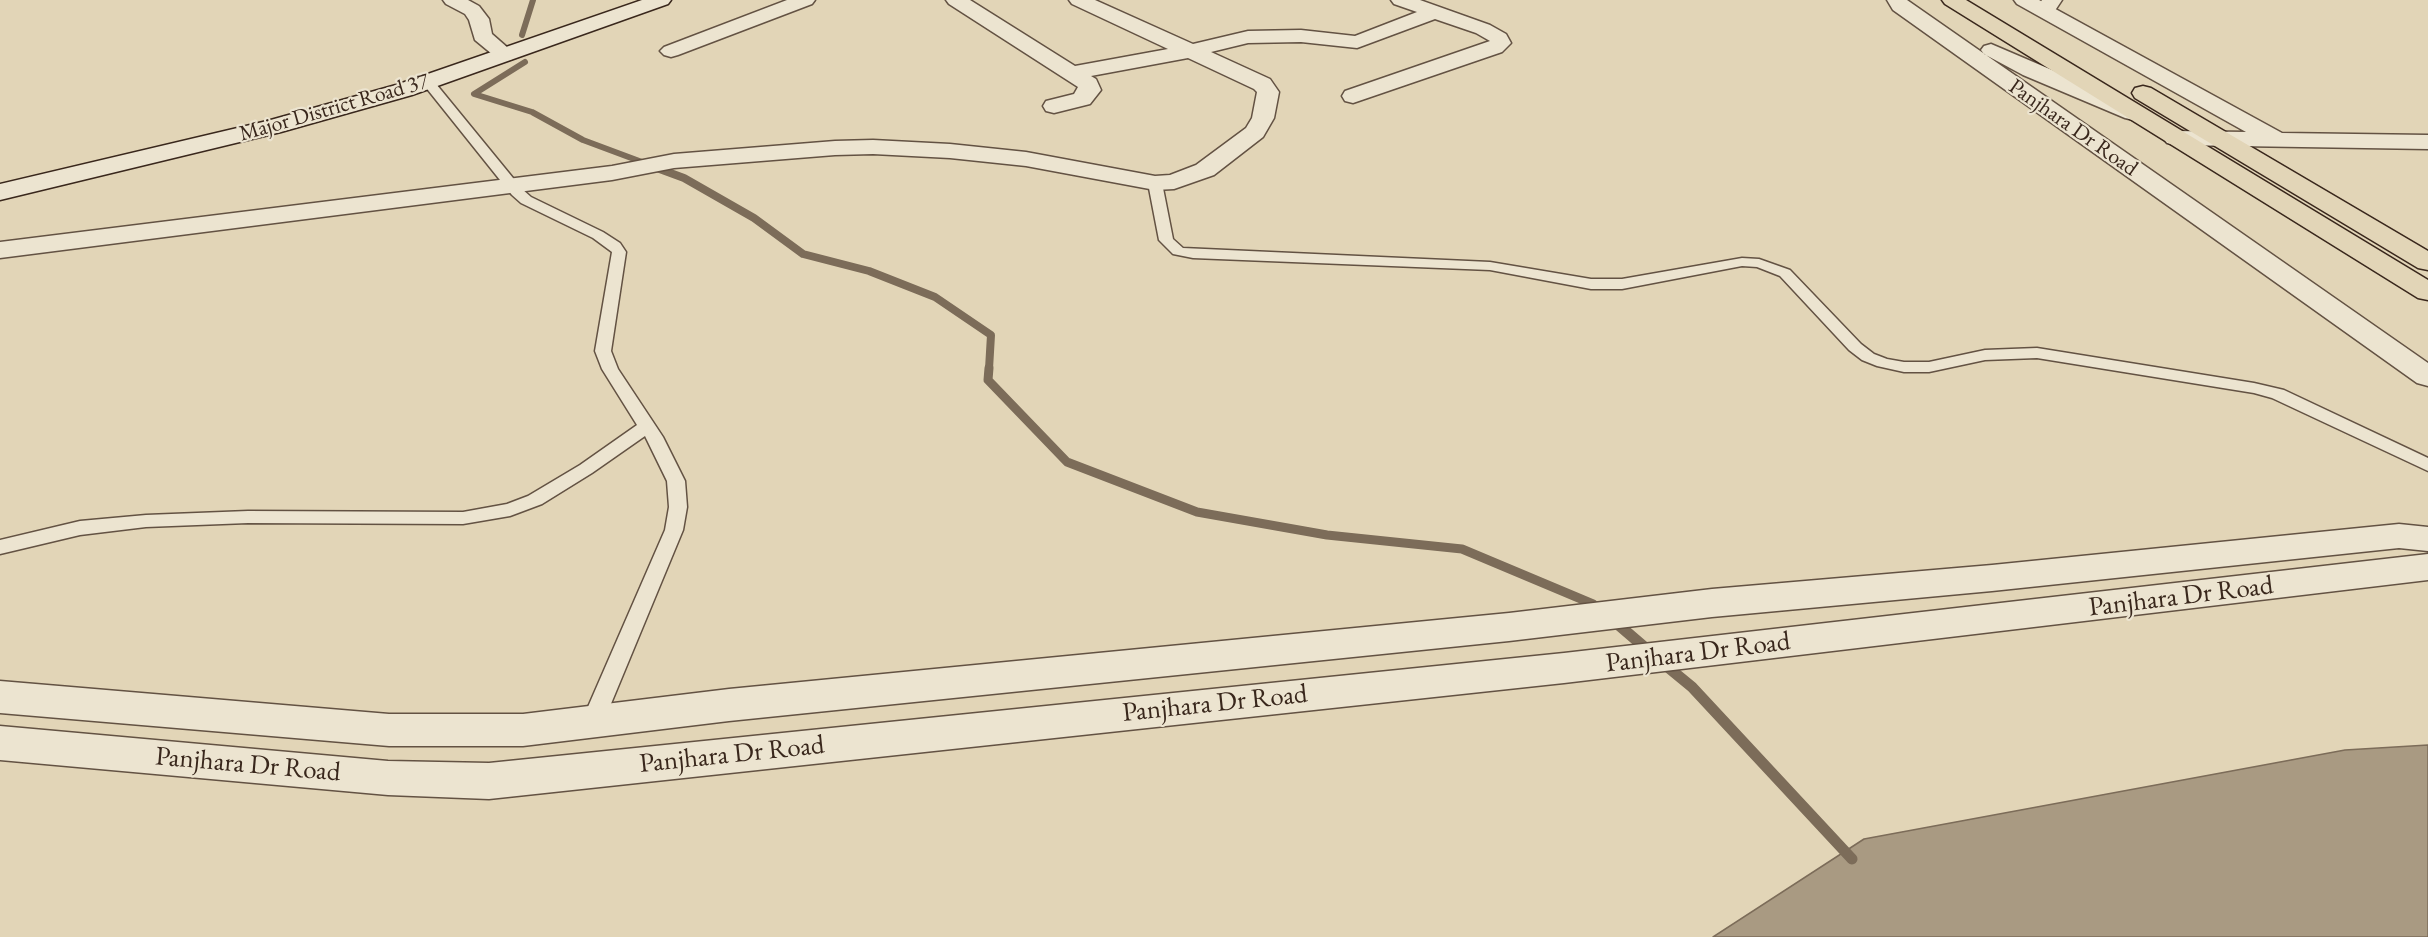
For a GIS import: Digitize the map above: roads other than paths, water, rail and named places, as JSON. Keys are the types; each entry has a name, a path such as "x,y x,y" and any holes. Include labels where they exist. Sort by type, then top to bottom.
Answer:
{"highway":[{"path":"1952,0 2428,292"},
{"path":"1983,0 2222,138 2428,262"}],"street":[{"path":"453,0 472,10 479,19 482,36 505,55"},
{"name":"Major District Road 37","path":"0,192 273,127 428,82 661,0"},
{"path":"671,51 775,4 805,0"},
{"path":"956,0 1088,84 1090,90 1088,95 1082,99 1054,106"},
{"path":"0,250 86,241 612,173 691,159 873,147 1026,159 1155,183 1174,182 1205,170 1255,132 1263,118 1268,92 1262,84 1079,0"},
{"path":"1353,96 1495,48 1501,43 1499,38 1483,28 1401,0"},
{"name":"Panjhara Dr Road","path":"1897,0 1900,6 2428,377"},
{"path":"1912,0 1995,52 2031,70 2138,115"},
{"path":"2024,0 2049,5 2276,139"},
{"path":"1072,73 1191,51 1248,37 1301,36 1357,42 1436,12"},
{"path":"2175,138 2428,142"},
{"name":"Panjhara Dr Road","path":"0,697 389,730 523,730 729,705 1509,627 1712,603 1992,578 2399,536 2428,539"},
{"name":"Panjhara Dr Road","path":"0,743 388,778 500,779 1564,668 2428,567"},
{"path":"500,779 523,730"}],"lane":[{"path":"428,82 511,185 526,200 598,235 615,246 619,252 603,351 610,369 646,426 676,481 678,507 674,530 592,723"},
{"path":"1155,183 1166,240 1178,251 1205,255 1490,266 1592,284 1622,284 1742,262 1760,263 1785,273 1855,347 1868,357 1883,363 1904,367 1929,367 1985,355 2037,353 2254,388 2298,403 2428,465"},
{"path":"0,547 80,528 146,521 248,517 463,518 510,510 535,500 586,469 646,426"}],"waterway":[{"path":"522,35 533,0"},
{"path":"525,62 474,94 532,112 583,140 650,165"},
{"path":"646,164 684,178 754,218 803,254 869,271 935,297 991,335 989,369"},
{"path":"989,368 988,380 1067,462 1197,512 1327,535 1462,549 1593,604 1600,610"},
{"path":"1614,621 1649,651"},
{"path":"1664,664 1692,687 1852,859"}]}
